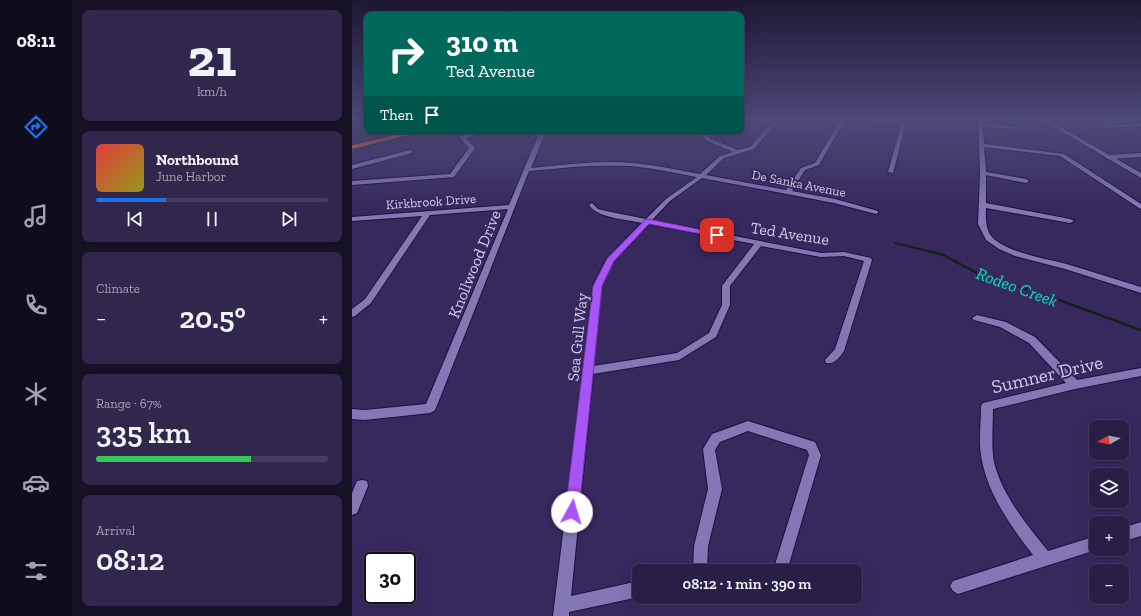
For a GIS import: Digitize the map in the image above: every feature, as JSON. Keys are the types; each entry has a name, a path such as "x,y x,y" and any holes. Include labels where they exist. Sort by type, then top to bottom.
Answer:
{"main road":[{"path":"1096,150 1141,176"}],"street":[{"path":"352,183 452,176 471,150"},
{"name":"Knollwood Drive","path":"352,414 365,415 430,408 535,150"},
{"path":"733,150 737,152"},
{"name":"Sea Gull Way","path":"561,611 597,286 610,260 668,200 701,176 722,157 745,150"},
{"path":"788,192 803,170 817,164 825,150"},
{"path":"891,172 897,150"},
{"path":"982,150 982,224 989,238 1018,254 1068,267 1141,290"},
{"path":"1020,150 1062,155 1141,207"},
{"path":"352,167 410,152"},
{"path":"1108,157 1141,154"},
{"name":"De Sanka Avenue","path":"526,170 586,164 619,163 647,166 834,200 876,212"},
{"path":"983,173 1026,181"},
{"path":"983,205 1070,221"},
{"name":"Ted Avenue","path":"592,206 596,210 604,213 648,222 820,255 844,254 868,260 839,351 830,360"},
{"name":"Kirkbrook Drive","path":"352,219 512,207"},
{"path":"352,314 368,301 427,214"},
{"path":"588,371 679,356 713,334 726,305 726,286 759,243"},
{"path":"978,318 1003,324 1032,340 1075,385"},
{"name":"Sumner Drive","path":"1045,559 1000,494 992,476 988,460 987,406 1075,385 1141,372"},
{"path":"700,564 701,546 715,489 709,448 716,438 748,426 811,446 815,455 782,564"},
{"path":"352,508 362,486"},
{"path":"1129,533 1141,529"},
{"path":"958,586 1089,545"},
{"path":"561,611 632,591"}],"waterway":[{"name":"Rodeo Creek","path":"895,243 933,252"},
{"name":"Rodeo Creek","path":"933,252 943,255 979,274 1048,296 1141,330"}],"route":[{"path":"572,512 597,286 610,260 648,222 717,235"}]}
